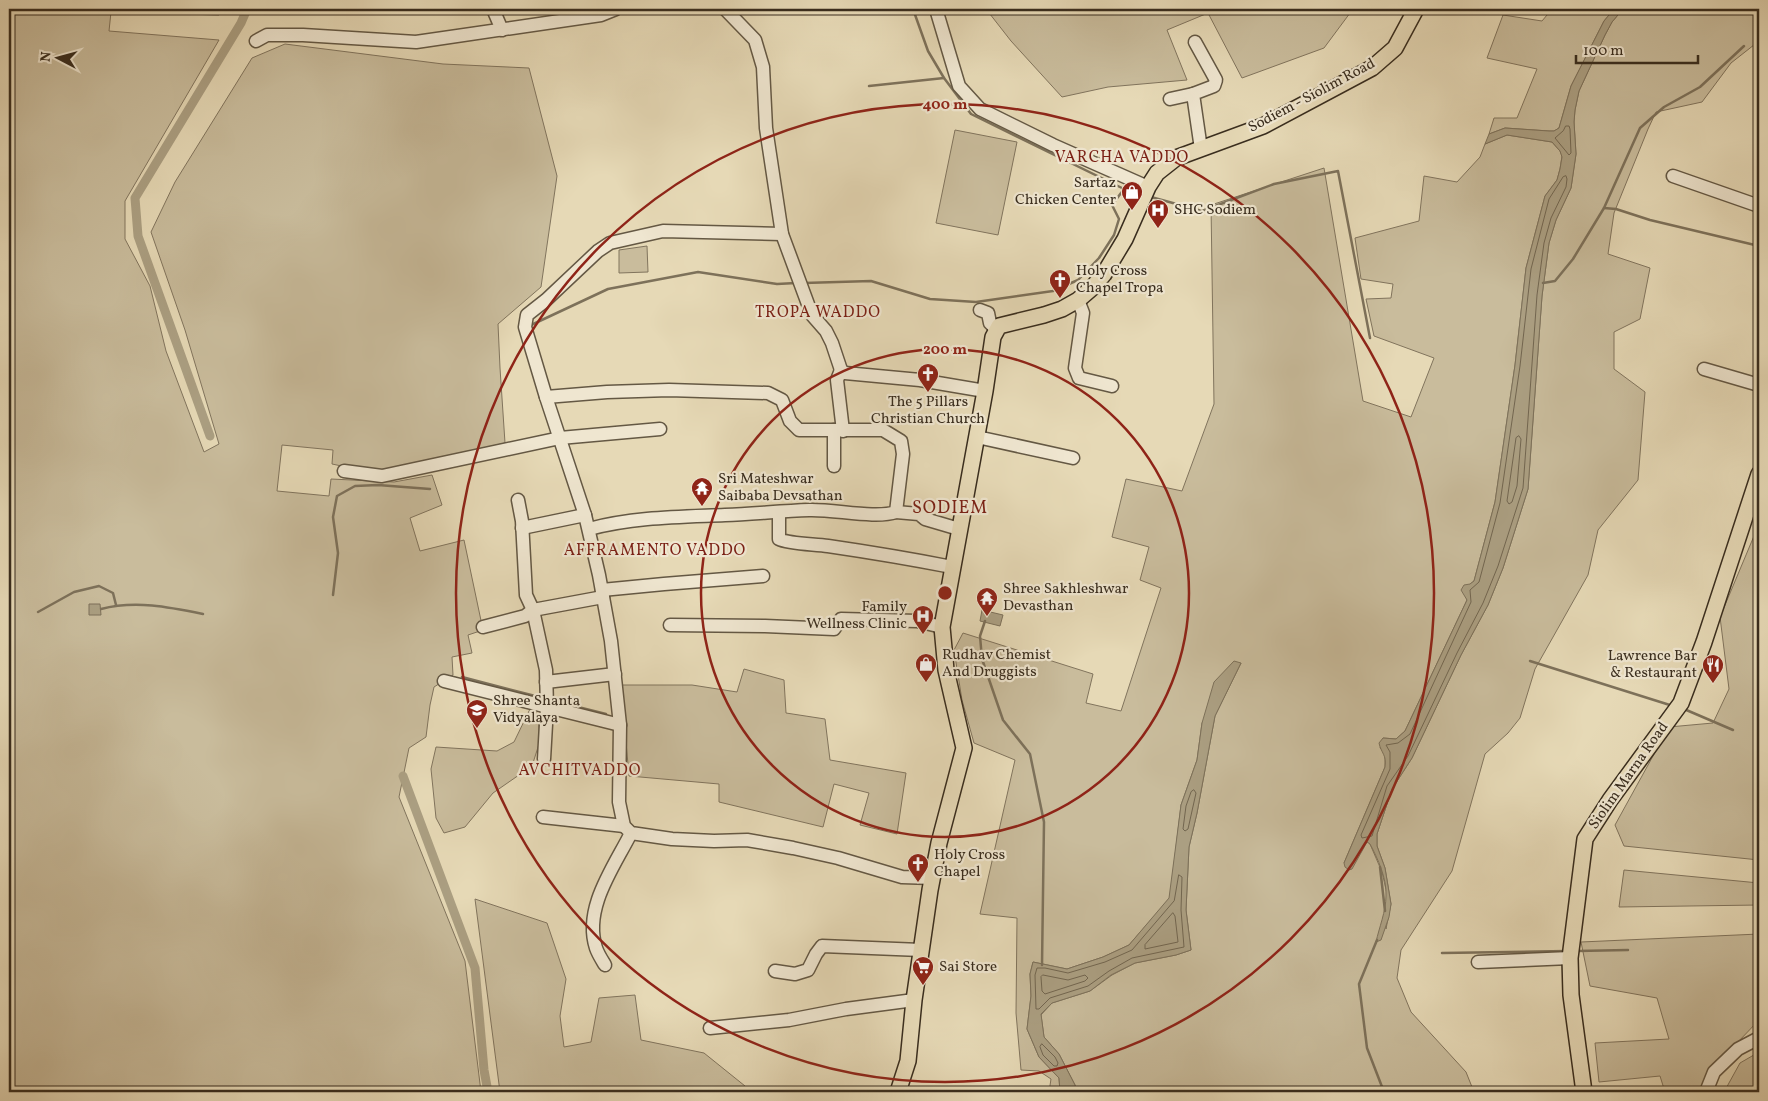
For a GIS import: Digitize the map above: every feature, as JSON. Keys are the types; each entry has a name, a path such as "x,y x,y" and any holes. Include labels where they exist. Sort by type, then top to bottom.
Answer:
{"main road":[{"name":"Sodiem - Siolim Road","path":"996,329 999,326 1062,309 1078,300 1092,288 1104,274 1125,239 1146,192 1157,173 1176,158 1263,126 1372,68 1395,48 1416,9"},
{"path":"898,1092 908,1061 914,1000 932,878 939,842 964,748 946,670 942,627 977,437 993,337 996,329"},
{"name":"Siolim Marna Road","path":"1584,1092 1571,995 1570,958 1585,839 1610,800 1681,702 1704,642 1759,474"}],"street":[{"path":"493,9 502,30"},
{"path":"256,41 267,35 303,35 416,42 601,15 616,9"},
{"path":"725,9 755,40 763,67 766,128 782,234 812,315 826,331 841,370 837,380 838,430 834,466"},
{"path":"936,9 959,86 980,109 1146,192"},
{"path":"1170,99 1193,94 1214,86 1216,80 1195,42"},
{"path":"1193,94 1201,149"},
{"path":"1673,176 1759,206"},
{"path":"605,965 596,949 593,931 596,902 628,829 619,802 620,725 615,674 611,641 590,530 525,327 527,315 546,300 598,251 610,243 663,231 782,234"},
{"path":"1078,300 1082,313 1075,368 1079,378 1112,386"},
{"path":"980,310 988,313 990,322 996,329"},
{"path":"1704,369 1759,386"},
{"path":"841,370 985,390"},
{"path":"546,397 606,392 669,390 768,393 782,400 790,421 799,430 883,430 901,441 903,454 896,512"},
{"path":"344,471 382,476 560,438 660,429"},
{"path":"977,437 1073,458"},
{"path":"518,500 522,528 526,595 533,610 546,670 547,707 544,759"},
{"path":"590,530 636,519 808,510 834,510 886,515 896,512 919,514 925,519 959,529"},
{"path":"779,513 779,539 786,543 803,543 879,553 952,567"},
{"path":"522,528 585,515"},
{"path":"483,627 525,616 533,610 602,594 664,584 763,576"},
{"path":"670,625 834,629 841,619 917,621 942,627"},
{"path":"546,682 615,674"},
{"path":"444,681 620,725"},
{"path":"542,817 628,829 672,839 714,842 747,840 838,858 902,877 932,878"},
{"path":"775,971 795,974 808,970 822,946 921,950"},
{"path":"1478,962 1570,958"},
{"path":"710,1028 789,1020 846,1009 914,1000"},
{"path":"1706,1092 1714,1072 1738,1048 1759,1038"}],"shaded area":[{"path":"9,9 222,9 219,15 111,12 109,31 219,40 125,201 125,239 150,286 166,351 204,452 219,444 185,330 151,232 175,182 252,58 285,44 443,64 529,68 557,176 541,287 498,324 505,443 375,473 332,464 333,450 282,445 277,491 329,496 331,479 394,482 432,475 442,505 410,518 420,551 464,540 483,630 468,635 472,653 452,657 453,675 434,687 426,737 409,748 399,797 465,961 481,1092 9,1092"},
{"path":"986,9 1353,9 1324,48 1242,78 1208,13 1167,30 1187,80 1108,87 1062,97 1011,41"},
{"path":"1552,9 1614,9 1604,21 1571,86 1559,128 1549,131 1505,128 1489,134 1494,118 1517,118 1537,69 1487,58 1503,15 1542,21"},
{"path":"1623,9 1759,9 1759,41 1731,63 1702,102 1656,112 1614,213 1608,254 1650,268 1640,319 1614,332 1614,369 1645,392 1638,480 1598,530 1588,575 1535,669 1520,718 1508,733 1485,754 1452,871 1401,950 1397,978 1411,1012 1466,1072 1474,1092 1076,1092 1075,1085 1059,1054 1044,1037 1041,1015 1052,1003 1090,991 1112,975 1135,963 1191,950 1186,910 1189,847 1215,716 1241,663 1202,723 1197,760 1181,805 1170,898 1129,945 1103,957 1067,969 1033,962 1030,974 1031,996 1027,1029 1039,1057 1059,1078 1060,1092 1049,1092 1051,1079 1039,1071 1021,1070 1016,1013 1017,918 980,914 1015,760 974,743 962,700 954,650 963,633 1093,674 1086,703 1121,711 1161,588 1140,580 1149,547 1112,537 1126,479 1182,491 1214,404 1211,205 1324,168 1363,401 1411,417 1434,358 1374,336 1366,299 1391,298 1393,284 1361,279 1355,238 1419,221 1424,176 1457,182 1480,157 1485,144 1507,135 1552,142 1562,156 1560,169 1557,180 1545,196 1526,268 1515,365 1495,502 1474,581 1470,584 1465,594 1467,600 1405,731 1396,739 1383,738 1380,748 1385,753 1385,767 1344,863 1367,841 1370,844 1382,872 1387,894 1386,929 1391,904 1385,868 1377,846 1377,834 1392,789 1412,758 1461,655 1488,605 1503,568 1528,489 1542,296 1549,243 1556,220 1571,188 1576,154 1575,110 1579,91 1605,35 1612,22"},
{"path":"955,130 1017,142 998,235 936,223"},
{"path":"647,246 648,272 619,273 619,250"},
{"path":"1759,524 1759,860 1624,846 1615,825 1669,727 1713,723 1729,689 1720,617"},
{"path":"744,669 784,680 786,713 825,719 830,760 906,773 897,834 860,825 869,793 834,784 823,827 719,802 719,784 629,776 621,685 692,685 737,692"},
{"path":"530,709 538,714 540,741 532,766 493,793 465,827 444,833 436,818 431,769 436,747 497,751 514,742"},
{"path":"1624,870 1759,883 1759,905 1619,907"},
{"path":"475,899 547,923 566,979 560,1016 564,1047 591,1042 599,998 635,995 641,1040 704,1053 750,1092 500,1092"},
{"path":"1759,934 1759,1020 1715,1066 1702,1092 1665,1092 1660,1076 1599,1082 1595,1043 1669,1039 1657,998 1590,986 1581,942"},
{"path":"1759,1052 1759,1092 1724,1092 1740,1063"}],"water":[{"path":"1614,9 1623,9 1612,22 1605,35 1579,91 1574,122 1576,154 1571,188 1556,220 1549,243 1542,296 1528,489 1503,568 1488,605 1461,655 1412,758 1392,789 1377,834 1377,846 1385,868 1391,904 1389,917 1381,940 1376,942 1386,902 1385,883 1379,863 1370,844 1367,842 1352,869 1349,870 1345,867 1344,863 1385,767 1385,757 1379,743 1383,738 1396,739 1405,731 1467,600 1461,590 1464,585 1474,581 1495,502 1515,365 1526,268 1545,196 1557,180 1562,157 1560,151 1552,142 1507,135 1485,144 1489,134 1505,128 1554,131 1559,128 1571,86 1604,21"},
{"path":"89,604 100,604 101,615 89,615"},
{"path":"982,610 1003,615 1000,626 980,621"},
{"path":"1234,661 1241,663 1215,716 1189,847 1186,910 1191,950 1135,963 1111,975 1090,991 1052,1003 1041,1014 1044,1037 1059,1054 1075,1085 1076,1092 1060,1092 1059,1078 1039,1057 1027,1029 1031,996 1030,974 1033,962 1067,969 1103,957 1129,945 1169,898 1181,805 1197,760 1202,723 1214,682"}],"waterway":[{"path":"210,436 138,236 135,198 241,23 247,9"},
{"path":"913,9 928,51 944,78 971,114 1124,189 1138,193"},
{"path":"1543,283 1555,281 1573,259 1604,208 1640,128 1664,107 1700,87 1744,46"},
{"path":"869,86 944,78"},
{"path":"1151,197 1202,211 1274,184 1338,171 1370,338"},
{"path":"804,283 871,281 930,299 976,302 1053,291 1078,280 1099,258 1114,235 1119,219 1112,205 1124,189"},
{"path":"1604,208 1616,209 1650,220 1759,246"},
{"path":"529,326 608,289 698,272 777,284 796,283"},
{"path":"333,595 338,553 333,517 337,496 355,486 378,485 430,489"},
{"path":"38,612 74,592 99,586 113,593 116,605"},
{"path":"101,609 114,606 139,605 165,607 203,614"},
{"path":"985,621 980,636 982,659 1003,720 1030,754 1044,822 1042,965"},
{"path":"1530,661 1673,706"},
{"path":"462,677 543,698"},
{"path":"550,700 606,714"},
{"path":"1684,709 1733,730"},
{"path":"403,776 475,968 484,1070 488,1092"},
{"path":"1380,867 1385,911"},
{"path":"1377,940 1359,984 1367,1048 1384,1092"},
{"path":"1577,951 1628,950"},
{"path":"1442,953 1566,951"}],"place":[{"name":"Sartaz Chicken Center","path":"1132,211"},
{"name":"SHC Sodiem","path":"1158,229"},
{"name":"Holy Cross Chapel Tropa","path":"1060,299"},
{"name":"The 5 Pillars Christian Church","path":"928,393"},
{"name":"Sri Mateshwar Saibaba Devsathan","path":"702,507"},
{"name":"Shree Sakhleshwar Devasthan","path":"987,617"},
{"name":"Family Wellness Clinic","path":"923,635"},
{"name":"Rudhav Chemist And Druggists","path":"926,683"},
{"name":"Lawrence Bar & Restaurant","path":"1713,684"},
{"name":"Shree Shanta Vidyalaya","path":"477,729"},
{"name":"Holy Cross Chapel","path":"918,883"},
{"name":"Sai Store","path":"923,986"}],"district":[{"name":"VARCHA VADDO","path":"1122,158"},
{"name":"TROPA WADDO","path":"818,313"},
{"name":"SODIEM","path":"950,508"},
{"name":"AFFRAMENTO VADDO","path":"655,551"},
{"name":"AVCHITVADDO","path":"580,771"}]}
